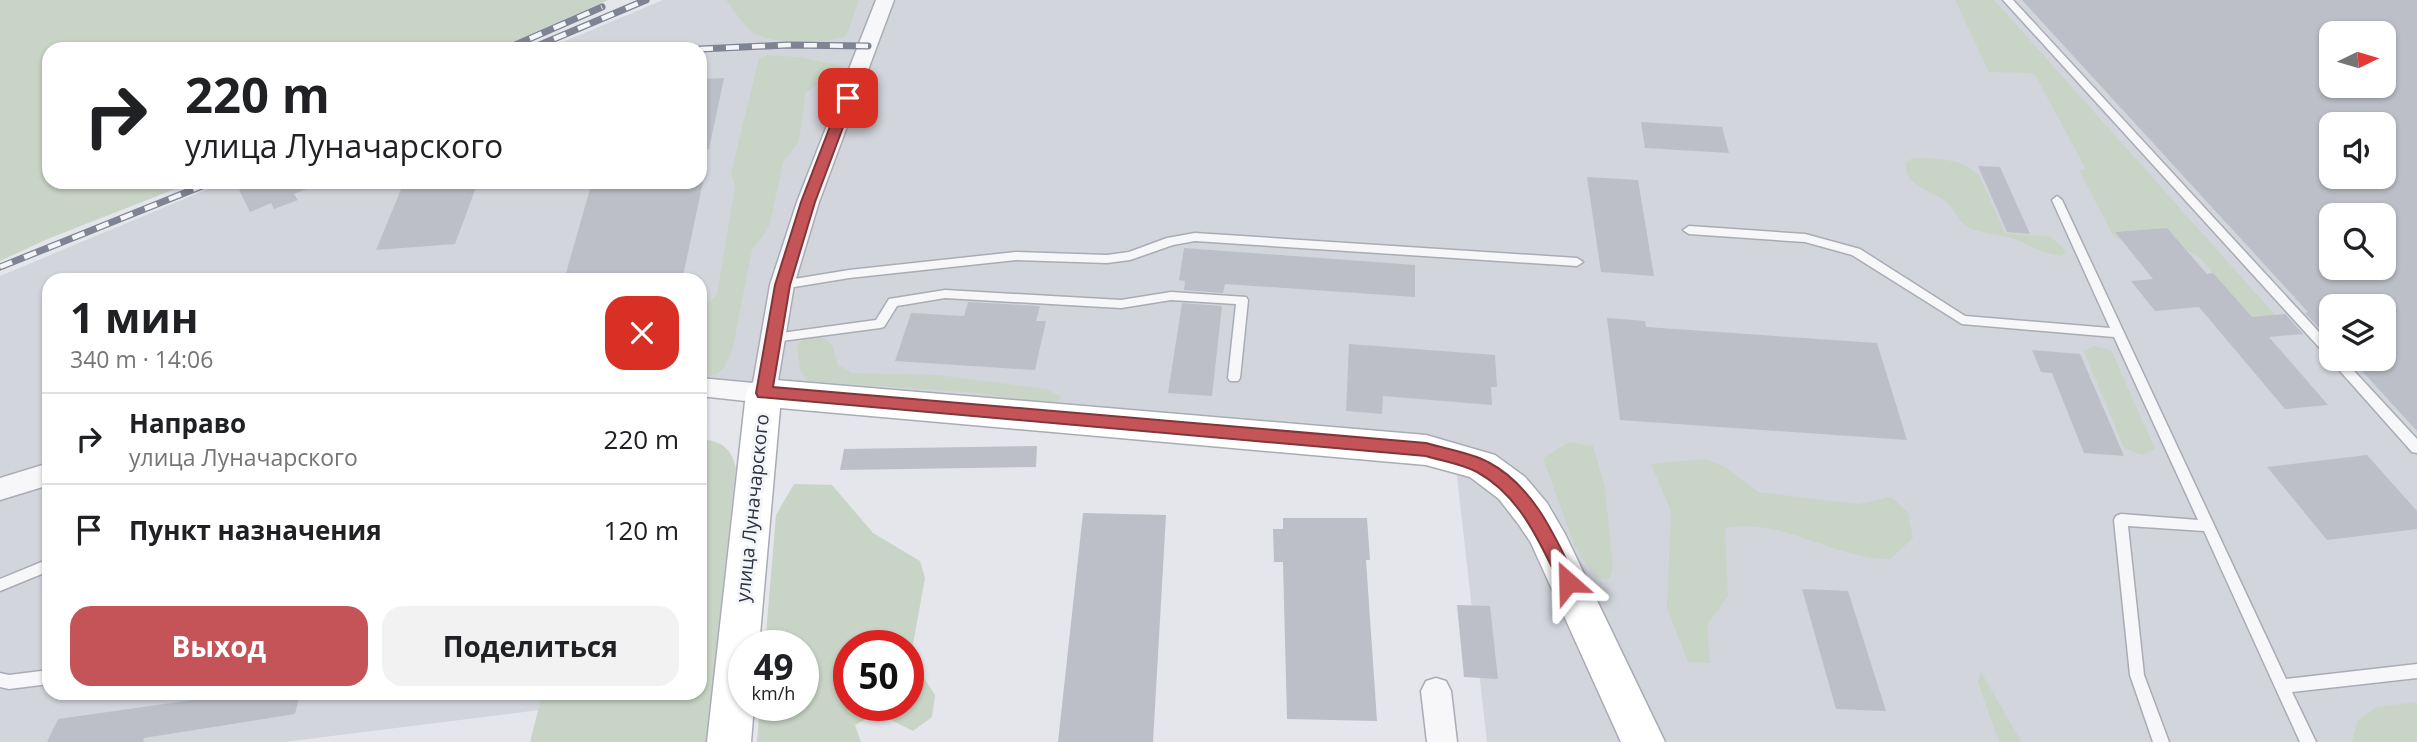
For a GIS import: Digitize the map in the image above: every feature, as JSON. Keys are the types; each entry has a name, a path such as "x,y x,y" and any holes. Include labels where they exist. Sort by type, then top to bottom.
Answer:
{"main road":[{"name":"улица Луначарского","path":"729,742 764,393"},
{"path":"764,393 1426,450 1482,466 1512,488 1546,534 1643,742"}],"street":[{"name":"улица Луначарского","path":"764,393 782,285 808,202 885,0"},
{"path":"707,388 764,393"},
{"path":"0,489 42,476"},
{"path":"1436,691 1442,742"}],"lane":[{"path":"2008,0 2319,340"},
{"path":"2057,200 2308,742"},
{"path":"1689,230 1805,238 1856,252 1962,320 2118,333"},
{"path":"782,285 849,274 1016,256 1107,259 1130,256 1171,241 1195,237 1577,262"},
{"path":"774,338 880,324 893,302 946,294 1121,304 1171,296 1242,300 1234,378"},
{"path":"2347,371 2417,448"},
{"path":"2161,742 2137,675 2121,520 2207,526"},
{"path":"2,588 42,568"},
{"path":"2283,687 2417,671"},
{"path":"0,680 9,682 42,678"}],"shaded area":[{"path":"663,0 2417,0 2417,742 1487,742 1454,450 707,396 707,273 42,273 42,700 620,700 284,742 0,742 0,276 208,189 707,189 707,42 563,42"}],"green space":[{"path":"0,0 608,0 513,42 42,42 42,189 175,189 50,238 0,261"},
{"path":"726,0 859,0 846,36 825,41 800,42 774,40 754,33"},
{"path":"1955,0 1994,0 2276,316 2251,317 2199,257 2186,250 2167,228 2116,232 2121,240 2114,237 2079,170 2086,169 2034,73 1989,72"},
{"path":"767,55 797,57 842,66 839,74 820,82 805,94 799,141 783,163 769,227 752,250 733,347 725,367 716,375 707,376 707,303 717,294 735,186 731,173 759,59"},
{"path":"1913,158 1949,160 1973,170 1980,177 2005,233 2051,237 2066,251 2062,256 2054,255 2012,238 1980,232 1966,226 1945,201 1920,187 1909,177 1906,162"},
{"path":"821,336 832,345 838,365 852,373 937,375 1047,389 1061,397 1056,404 1046,404 977,393 807,381 800,370 797,345 803,339"},
{"path":"2094,346 2111,350 2155,449 2142,455 2124,448 2084,351"},
{"path":"707,440 724,446 736,468 706,742 530,742 541,700 707,700"},
{"path":"1569,442 1593,446 1605,488 1613,568 1609,579 1596,578 1575,547 1543,458"},
{"path":"1706,459 1725,467 1758,492 1858,504 1891,497 1908,512 1913,538 1890,559 1848,553 1767,528 1725,528 1728,596 1707,625 1710,663 1688,662 1667,608 1671,511 1651,464"},
{"path":"794,484 832,485 873,533 920,561 925,578 916,630 833,630 833,721 862,721 855,725 861,742 757,742 759,721 819,721 819,630 766,630 776,515"},
{"path":"1981,672 2022,742 1999,742 1978,682"},
{"path":"924,678 935,695 932,717 913,731 893,721 924,721"},
{"path":"2417,702 2417,742 2352,742 2358,720 2377,707"}],"building":[{"path":"2022,0 2417,0 2417,431 2362,371 2396,371 2396,294 2319,294 2319,328 2305,313 2308,312"},
{"path":"724,78 709,149 707,149 707,79"},
{"path":"1641,122 1722,127 1729,153 1645,148"},
{"path":"1978,166 2000,167 2030,234 2007,232"},
{"path":"1587,177 1638,180 1654,276 1601,272"},
{"path":"306,189 294,194 298,200 274,209 271,203 250,212 239,190"},
{"path":"401,189 475,189 455,244 376,250"},
{"path":"590,189 702,189 684,273 566,273"},
{"path":"2167,228 2207,274 2213,273 2252,317 2285,314 2303,334 2269,337 2328,405 2285,409 2199,307 2155,311 2131,281 2153,279 2115,232"},
{"path":"1184,248 1415,265 1415,297 1225,284 1223,293 1184,290 1185,281 1179,280"},
{"path":"968,302 1040,306 1036,321 1046,321 1035,370 895,361 911,313 964,316"},
{"path":"1182,303 1222,306 1212,396 1168,393"},
{"path":"1607,318 1645,321 1646,327 1877,343 1907,440 1620,420"},
{"path":"1349,344 1495,355 1497,387 1491,387 1492,405 1383,396 1382,414 1346,411"},
{"path":"2032,350 2080,354 2124,456 2084,453 2052,373 2041,372"},
{"path":"1037,446 1036,467 840,470 844,449"},
{"path":"2367,455 2417,511 2417,529 2327,540 2267,467"},
{"path":"1083,513 1166,515 1153,742 1058,742"},
{"path":"1283,518 1367,518 1370,560 1366,560 1377,721 1287,719 1283,562 1274,562 1273,529 1283,529"},
{"path":"1802,589 1848,591 1886,711 1836,709"},
{"path":"1457,605 1490,606 1498,679 1464,677"},
{"path":"192,700 298,700 295,714 144,738 143,742 47,742 58,719"}],"railway":[{"path":"547,42 646,0"},
{"path":"522,42 602,7"},
{"path":"707,49 787,45 868,46"},
{"path":"0,267 195,189"}],"route":[{"path":"848,98 808,202 782,285 764,393 1426,450 1482,466 1512,488 1546,534 1568,582"}]}
